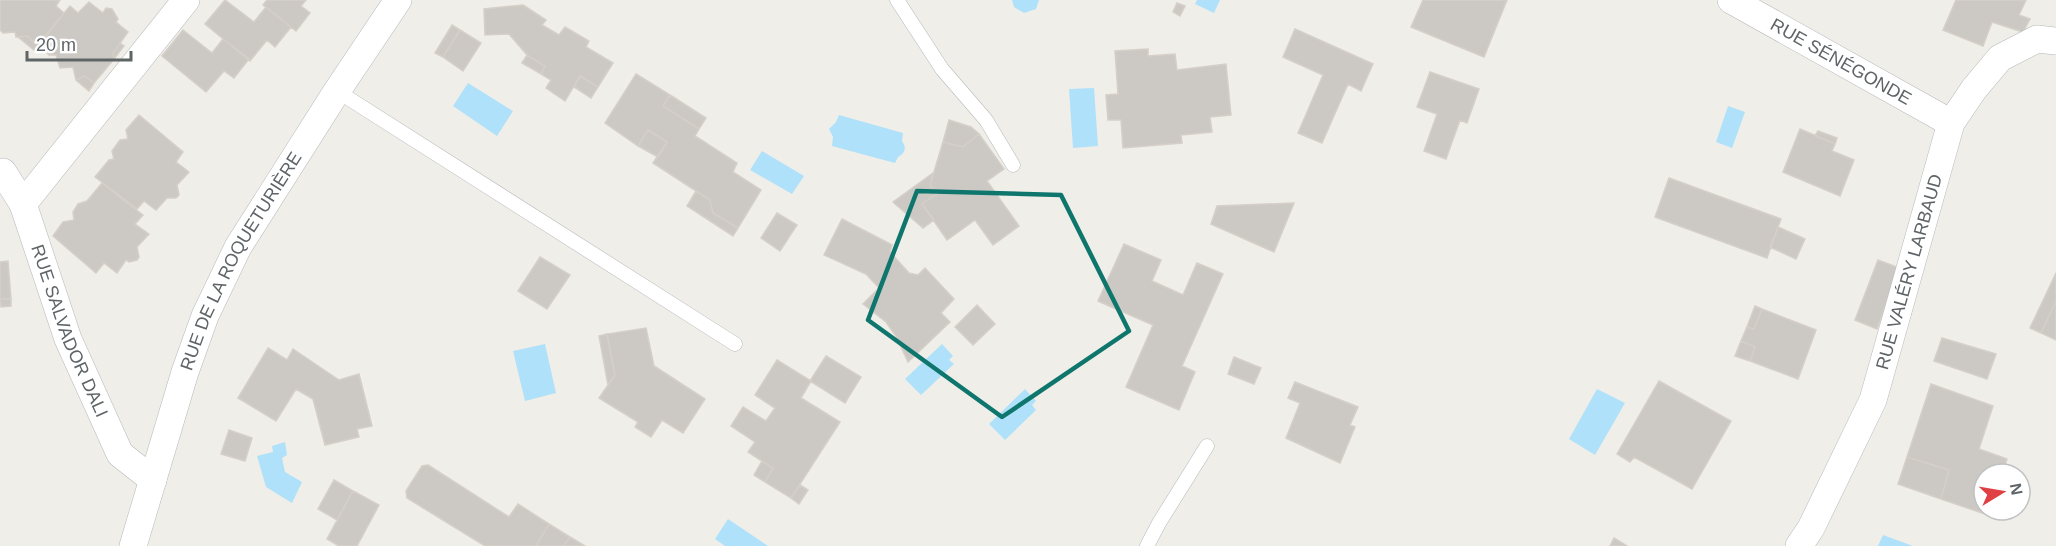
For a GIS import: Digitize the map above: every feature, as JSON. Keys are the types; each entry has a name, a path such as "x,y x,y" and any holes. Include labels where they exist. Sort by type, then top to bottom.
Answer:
{"street":[{"path":"23,204 186,0"},
{"name":"RUE DE LA ROQUETURIÈRE","path":"133,546 185,372 214,296 238,247 398,0"},
{"name":"RUE SÉNÉGONDE","path":"1731,0 1951,123"},
{"name":"RUE VALÉRY LARBAUD","path":"1799,546 1811,528 1873,400 1951,123 1974,89 2000,58 2037,39 2056,41"},
{"name":"RUE SALVADOR DALI","path":"0,173 3,172 23,204 68,339 120,454 153,480"}],"lane":[{"path":"897,0 942,69 986,120 1013,165"},
{"path":"337,91 735,344"},
{"path":"1147,546 1208,446"}],"highlighted area":[{"path":"917,191 1061,195 1129,331 1002,417 868,320"}],"water":[{"path":"1012,0 1039,0 1036,9 1024,13 1014,7"},
{"path":"1197,0 1220,0 1214,13 1195,4"},
{"path":"468,83 513,111 497,136 453,106"},
{"path":"1094,88 1098,146 1073,148 1069,89"},
{"path":"1728,106 1745,112 1732,148 1716,142"},
{"path":"839,115 903,133 904,152 895,163 832,146 833,137 829,129"},
{"path":"762,151 804,176 792,194 750,170"},
{"path":"545,344 556,393 525,401 513,351"},
{"path":"942,344 953,356 949,360 954,364 921,395 905,379"},
{"path":"1025,389 1036,401 1032,405 1036,410 1005,440 989,424"},
{"path":"1597,389 1625,403 1595,455 1569,439"},
{"path":"285,442 287,455 282,458 285,472 302,482 292,503 266,487 257,456 273,452 272,446"},
{"path":"728,519 768,546 725,546 715,539"},
{"path":"1883,535 1913,546 1878,546"}],"building":[{"path":"0,0 60,0 56,6 64,13 38,46 27,36 16,37 15,32 3,33 0,30"},
{"path":"225,0 254,22 266,7 291,27 275,47 267,40 250,61 205,24"},
{"path":"267,0 306,0 301,6 310,13 296,31 263,5"},
{"path":"1423,0 1507,0 1484,57 1411,27"},
{"path":"1956,0 2026,0 2019,15 2030,19 2023,32 1992,22 1983,46 1943,30"},
{"path":"89,2 103,13 106,8 112,9 118,19 116,22 128,32 113,53 114,59 94,83 85,76 76,80 73,67 60,68 56,55 50,55 49,48 41,41 70,6 78,13"},
{"path":"1177,3 1185,6 1180,16 1173,12"},
{"path":"523,5 546,20 542,25 559,35 565,27 589,41 586,47 613,63 598,87 580,76 565,101 546,88 551,80 541,74 545,66 527,55 509,34 485,35 484,9"},
{"path":"452,25 460,30 443,57 435,53"},
{"path":"1295,29 1373,64 1361,91 1348,84 1322,143 1298,133 1323,75 1283,57"},
{"path":"183,30 212,53 223,39 249,59 234,78 224,71 206,92 162,56"},
{"path":"460,30 481,43 463,71 443,57"},
{"path":"27,36 38,46 34,50 18,37"},
{"path":"41,41 49,48 49,55 38,46"},
{"path":"120,43 124,46 114,59 113,53"},
{"path":"1148,49 1148,56 1175,54 1177,70 1226,64 1231,115 1210,117 1212,132 1181,135 1182,143 1123,148 1121,120 1108,120 1106,95 1118,94 1115,51"},
{"path":"527,55 545,66 541,74 522,63"},
{"path":"1430,72 1479,89 1467,123 1460,120 1446,159 1424,151 1437,114 1417,107"},
{"path":"636,74 670,95 663,106 699,129 695,136 737,163 733,172 761,190 738,228 713,213 710,200 653,163 667,142 648,130 638,146 605,123"},
{"path":"85,76 94,83 89,91 76,80"},
{"path":"580,76 598,87 591,98 574,87"},
{"path":"670,95 706,118 699,129 663,106"},
{"path":"139,115 183,152 176,162 189,172 177,185 179,195 176,198 167,198 156,210 144,201 137,209 95,177 109,160 114,159 112,151 120,140 128,139 126,130"},
{"path":"949,120 971,127 979,134 963,147 943,142"},
{"path":"1800,129 1835,144 1832,151 1854,160 1840,196 1783,172"},
{"path":"648,130 667,142 658,157 638,146"},
{"path":"1818,131 1837,138 1835,144 1815,136"},
{"path":"979,134 1004,169 987,181 1019,226 993,245 975,220 947,240 922,204 937,194 930,185 943,142 963,147"},
{"path":"933,173 930,185 937,194 922,204 934,220 923,228 893,202"},
{"path":"1669,178 1781,219 1767,258 1655,217"},
{"path":"102,183 143,215 135,224 149,234 137,247 139,257 137,260 129,262 126,260 117,273 104,263 96,273 53,236 63,222 74,220 73,212 78,204 87,201"},
{"path":"696,191 710,200 713,213 738,228 733,236 687,206"},
{"path":"1294,203 1274,252 1211,224 1217,206"},
{"path":"777,213 797,225 780,251 761,238"},
{"path":"842,219 892,245 890,252 909,273 918,275 925,268 954,299 941,313 950,322 908,362 896,336 886,322 863,304 879,288 866,274 824,255"},
{"path":"1778,227 1805,239 1796,259 1770,247"},
{"path":"1124,244 1161,260 1152,281 1183,295 1197,263 1223,274 1182,366 1195,372 1179,410 1126,387 1153,325 1098,301"},
{"path":"540,257 570,275 547,309 518,291"},
{"path":"1878,260 1899,268 1877,329 1855,320"},
{"path":"8,261 11,299 0,299 0,262"},
{"path":"2056,273 2056,301 2041,333 2030,328"},
{"path":"0,299 11,299 11,306 1,307"},
{"path":"2056,301 2056,340 2041,333"},
{"path":"977,305 995,324 973,345 955,327"},
{"path":"1755,306 1762,309 1754,329 1747,327"},
{"path":"1762,309 1816,330 1798,379 1750,361 1755,347 1741,341 1747,327 1754,329"},
{"path":"646,328 654,366 705,399 683,433 662,420 651,437 635,427 638,422 599,398 615,375 607,334"},
{"path":"607,334 615,375 608,385 599,336"},
{"path":"1942,338 1996,354 1987,379 1934,361"},
{"path":"1741,341 1755,347 1750,361 1735,356"},
{"path":"268,348 287,360 293,349 339,380 359,374 372,426 357,429 359,437 325,445 313,399 296,389 276,421 238,398"},
{"path":"826,356 861,377 845,403 810,381"},
{"path":"1234,357 1261,368 1254,384 1228,374"},
{"path":"777,360 811,381 801,398 840,422 791,498 765,482 773,468 748,452 755,442 731,426 743,407 766,421 775,408 755,395"},
{"path":"1659,381 1731,421 1692,489 1634,457 1630,462 1617,454"},
{"path":"1295,382 1358,407 1350,425 1355,427 1340,463 1286,438 1300,403 1288,398"},
{"path":"1931,384 1993,406 1979,449 2007,459 2006,462 1972,462 1972,510 1941,499 1949,470 1907,457"},
{"path":"229,430 252,438 245,461 221,454"},
{"path":"1907,457 1949,470 1941,499 1898,484"},
{"path":"762,461 773,468 765,482 754,475"},
{"path":"428,465 509,517 518,504 549,524 536,546 485,546 407,498 406,491 422,466"},
{"path":"334,480 353,491 337,520 318,509"},
{"path":"800,485 808,490 799,504 791,498"},
{"path":"353,491 379,505 357,546 339,546 327,539"},
{"path":"549,524 570,537 564,546 536,546"},
{"path":"570,537 585,546 564,546"},
{"path":"1614,538 1627,546 1610,546"}]}
